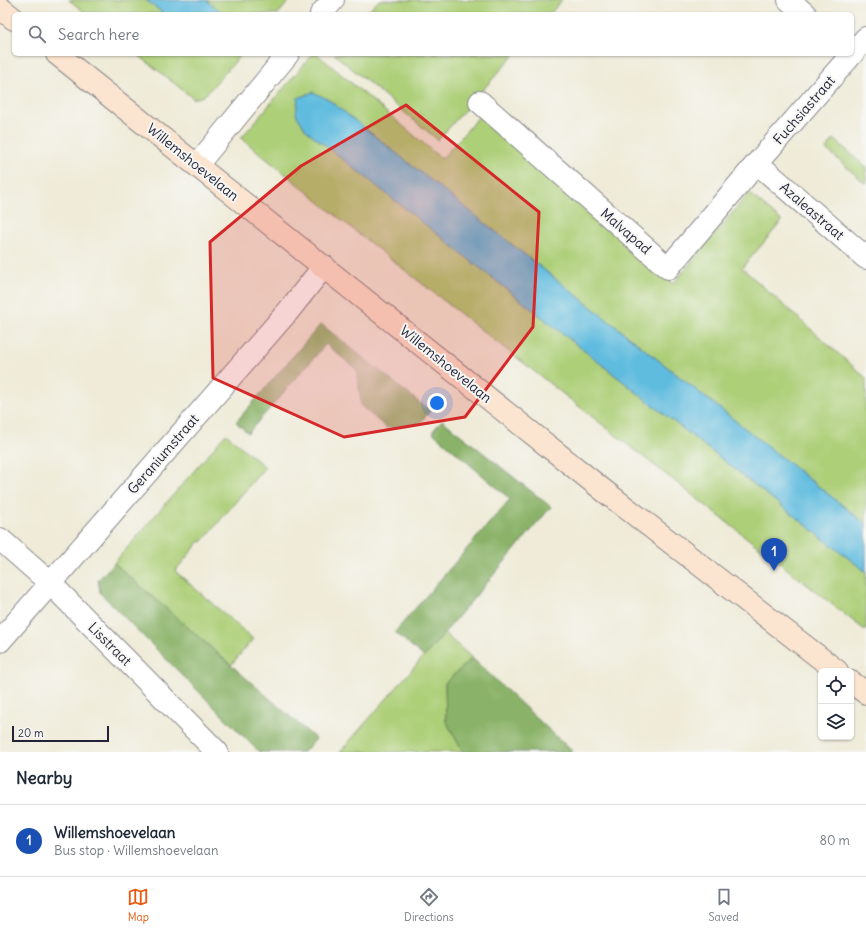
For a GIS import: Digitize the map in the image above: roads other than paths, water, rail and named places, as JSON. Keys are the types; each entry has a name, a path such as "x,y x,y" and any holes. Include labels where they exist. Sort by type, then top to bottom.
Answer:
{"street":[{"path":"324,12 333,0"},
{"path":"789,0 803,12"},
{"path":"0,8 12,17"},
{"name":"Fuchsiastraat","path":"854,52 866,38"},
{"name":"Willemshoevelaan","path":"61,56 603,490 833,668"},
{"path":"197,165 286,56"},
{"name":"Fuchsiastraat","path":"757,163 850,56"},
{"name":"Malvapad","path":"480,102 668,268 757,163"},
{"name":"Azaleastraat","path":"757,163 866,258"},
{"name":"Geraniumstraat","path":"0,641 290,309 324,266"},
{"name":"Lisstraat","path":"0,539 50,583 217,752"},
{"path":"854,684 866,693"}],"water":[{"path":"146,0 206,0 221,12 161,12"},
{"path":"313,92 329,100 866,524 866,572 306,130 296,114 298,98"}],"place":[{"name":"Willemshoevelaan","path":"774,571"}]}
